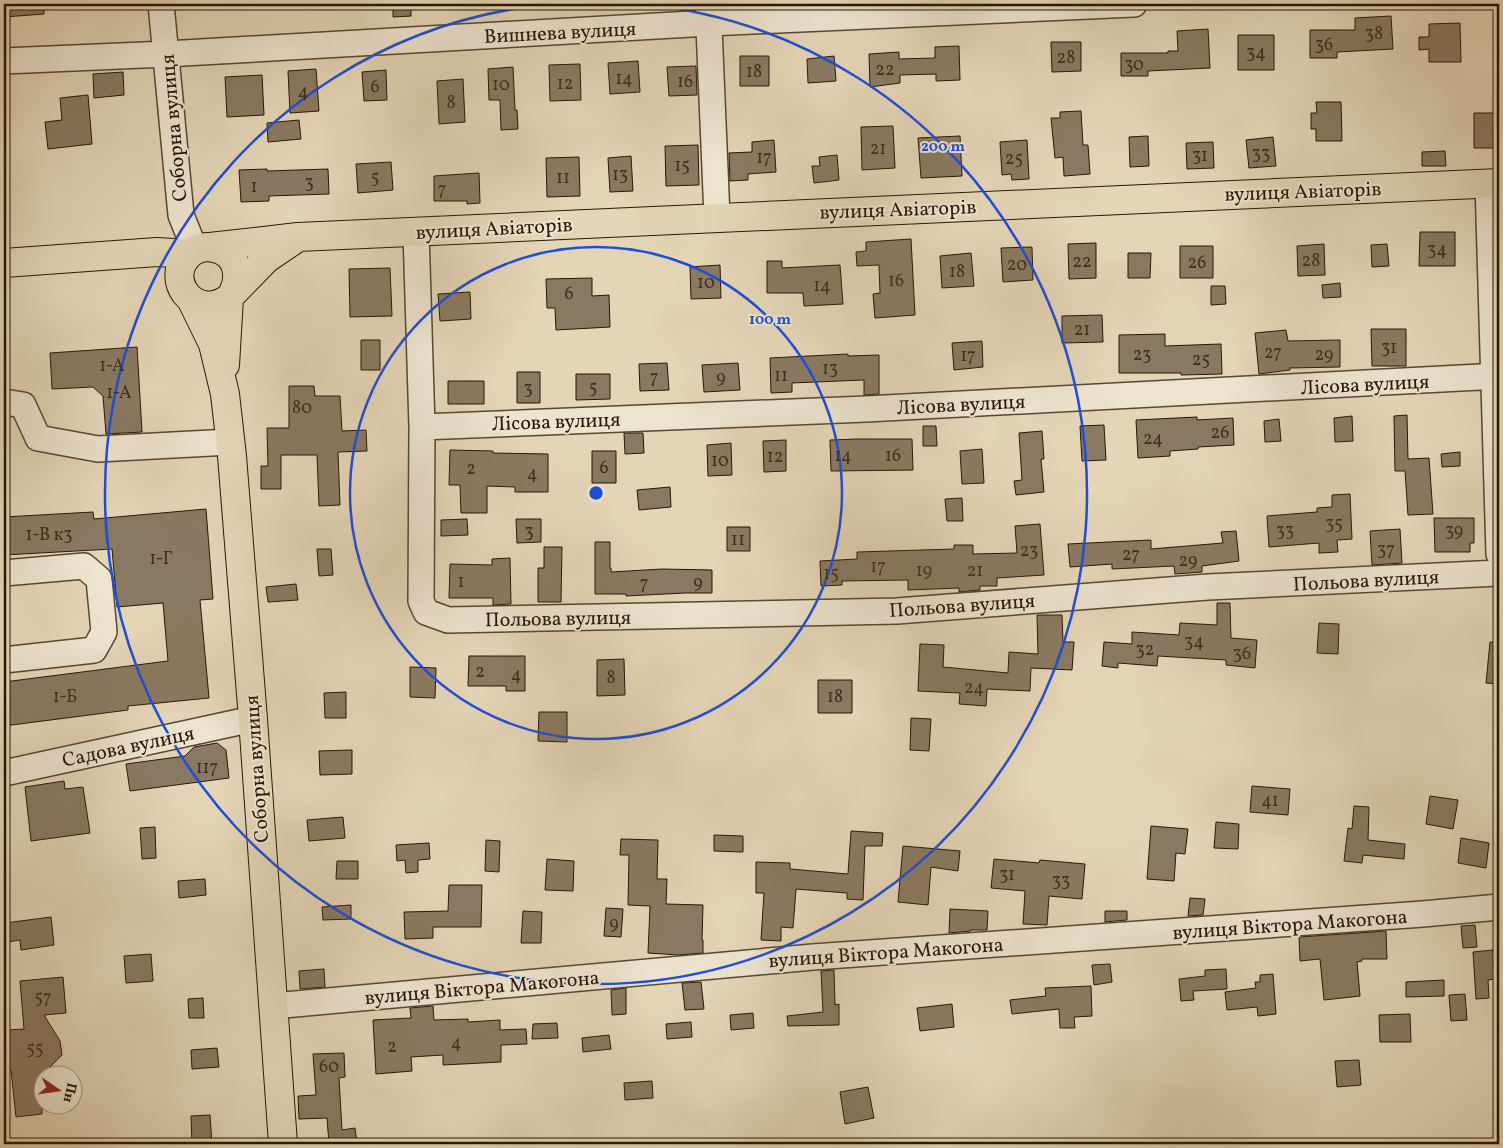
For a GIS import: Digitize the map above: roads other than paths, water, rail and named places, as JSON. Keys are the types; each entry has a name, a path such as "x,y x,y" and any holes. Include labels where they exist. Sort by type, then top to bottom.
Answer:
{"main road":[{"name":"вулиця Авіаторів","path":"198,250 298,237 1493,183"},
{"path":"115,255 147,266 167,278 189,298 208,306 223,303 266,259 298,237"},
{"path":"4,263 219,248 233,259 238,276 237,285 231,295"},
{"path":"189,298 181,288 179,279 183,261 198,250"},
{"name":"Соборна вулиця","path":"231,295 226,340 225,394 253,719 283,1144"},
{"name":"Соборна вулиця","path":"189,298 213,344 225,394"}],"street":[{"name":"Соборна вулиця","path":"161,4 181,215 198,250"},
{"name":"Вишнева вулиця","path":"4,62 166,54 709,13 1134,4"},
{"path":"709,13 717,217"},
{"path":"1493,183 1499,554"},
{"path":"416,232 422,427"},
{"name":"Лісова вулиця","path":"422,427 866,409 1497,376"},
{"path":"4,402 24,405 38,438 98,449 230,442"},
{"name":"Польова вулиця","path":"422,427 421,600 426,612 448,620 897,611 1208,587 1499,573"},
{"path":"4,573 84,566 99,579 104,632 94,650 4,660"},
{"name":"Садова вулиця","path":"4,773 253,719"},
{"name":"вулиця Віктора Макогона","path":"273,1006 813,957 1414,915 1499,907"}]}
